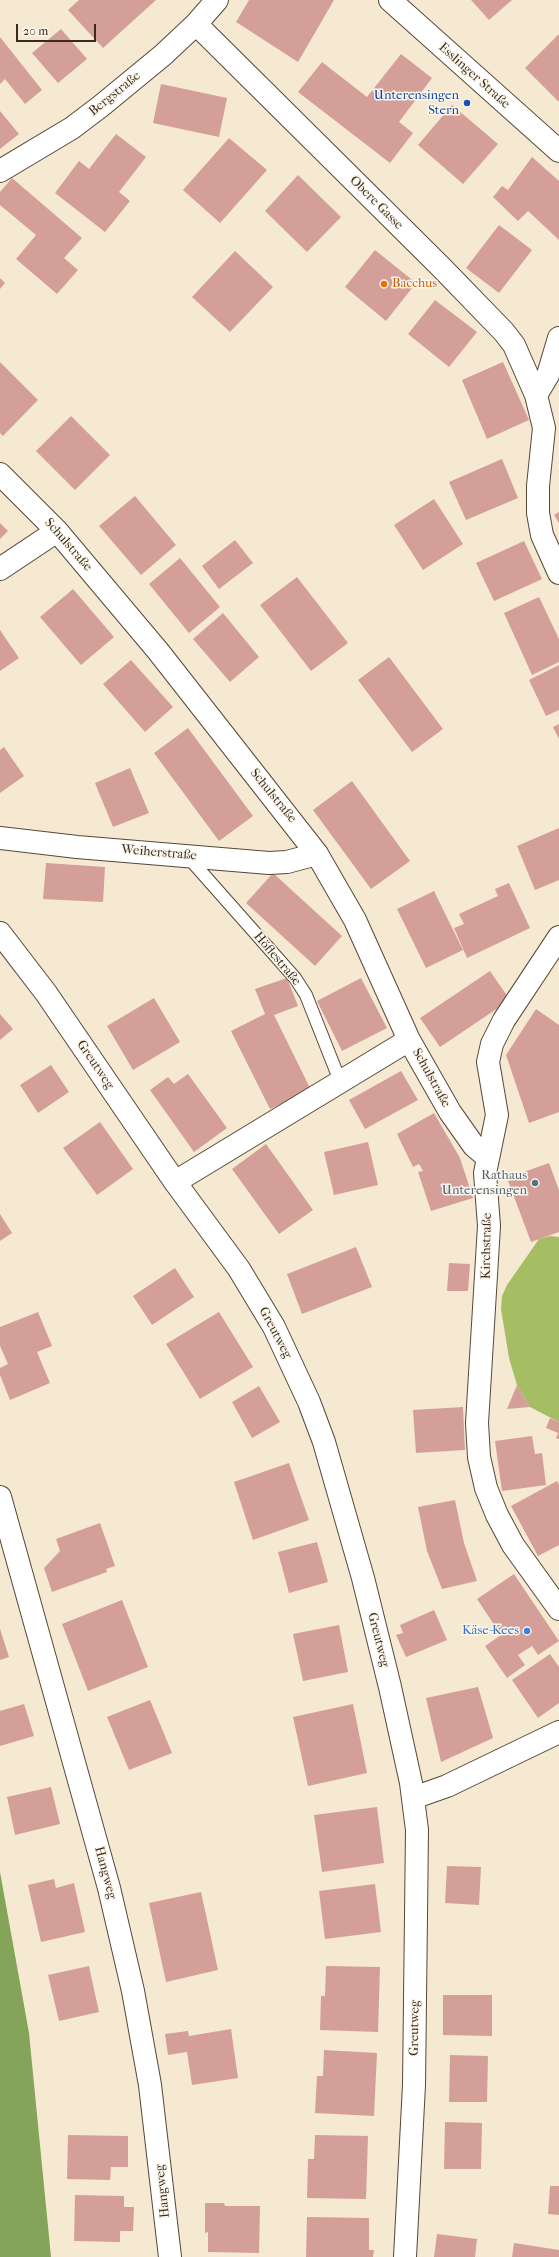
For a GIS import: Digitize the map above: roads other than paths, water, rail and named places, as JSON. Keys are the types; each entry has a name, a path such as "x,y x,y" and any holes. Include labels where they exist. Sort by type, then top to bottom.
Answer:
{"street":[{"name":"Bergstraße","path":"0,171 72,128 101,106 163,55 196,24 217,0"},
{"name":"Esslinger Straße","path":"390,0 559,151"},
{"name":"Obere Gasse","path":"196,24 504,332 523,361 536,395 544,428 538,486 538,514 542,535 559,573"},
{"path":"536,395 548,375 559,338"},
{"name":"Schulstraße","path":"0,474 57,531 158,651 317,854 355,920 409,1040 450,1112 474,1146 488,1158"},
{"path":"0,569 57,531"},
{"name":"Weiherstraße","path":"0,838 77,847 269,863 287,862 317,854"},
{"name":"Greutweg","path":"0,933 46,993 175,1182 247,1282 274,1327 309,1402 326,1449 363,1578 390,1687 414,1798 418,1868 414,2085 405,2257"},
{"name":"Kirchstraße","path":"559,937 521,993 492,1044 488,1062 497,1115 484,1173 489,1226 477,1430 479,1458 486,1488 497,1515 513,1545 559,1609"},
{"path":"175,1182 409,1040"},
{"name":"Hangweg","path":"0,1497 109,1888 133,1991 150,2085 170,2257"},
{"path":"414,1798 447,1786 559,1732"}],"lane":[{"name":"Höflestraße","path":"186,855 295,978 306,994 340,1081"}],"place":[{"name":"Unterensingen Stern","path":"467,103"},
{"name":"Bacchus","path":"384,284"},
{"name":"Rathaus Unterensingen","path":"535,1183"},
{"name":"Käse-Kees","path":"527,1631"}]}
